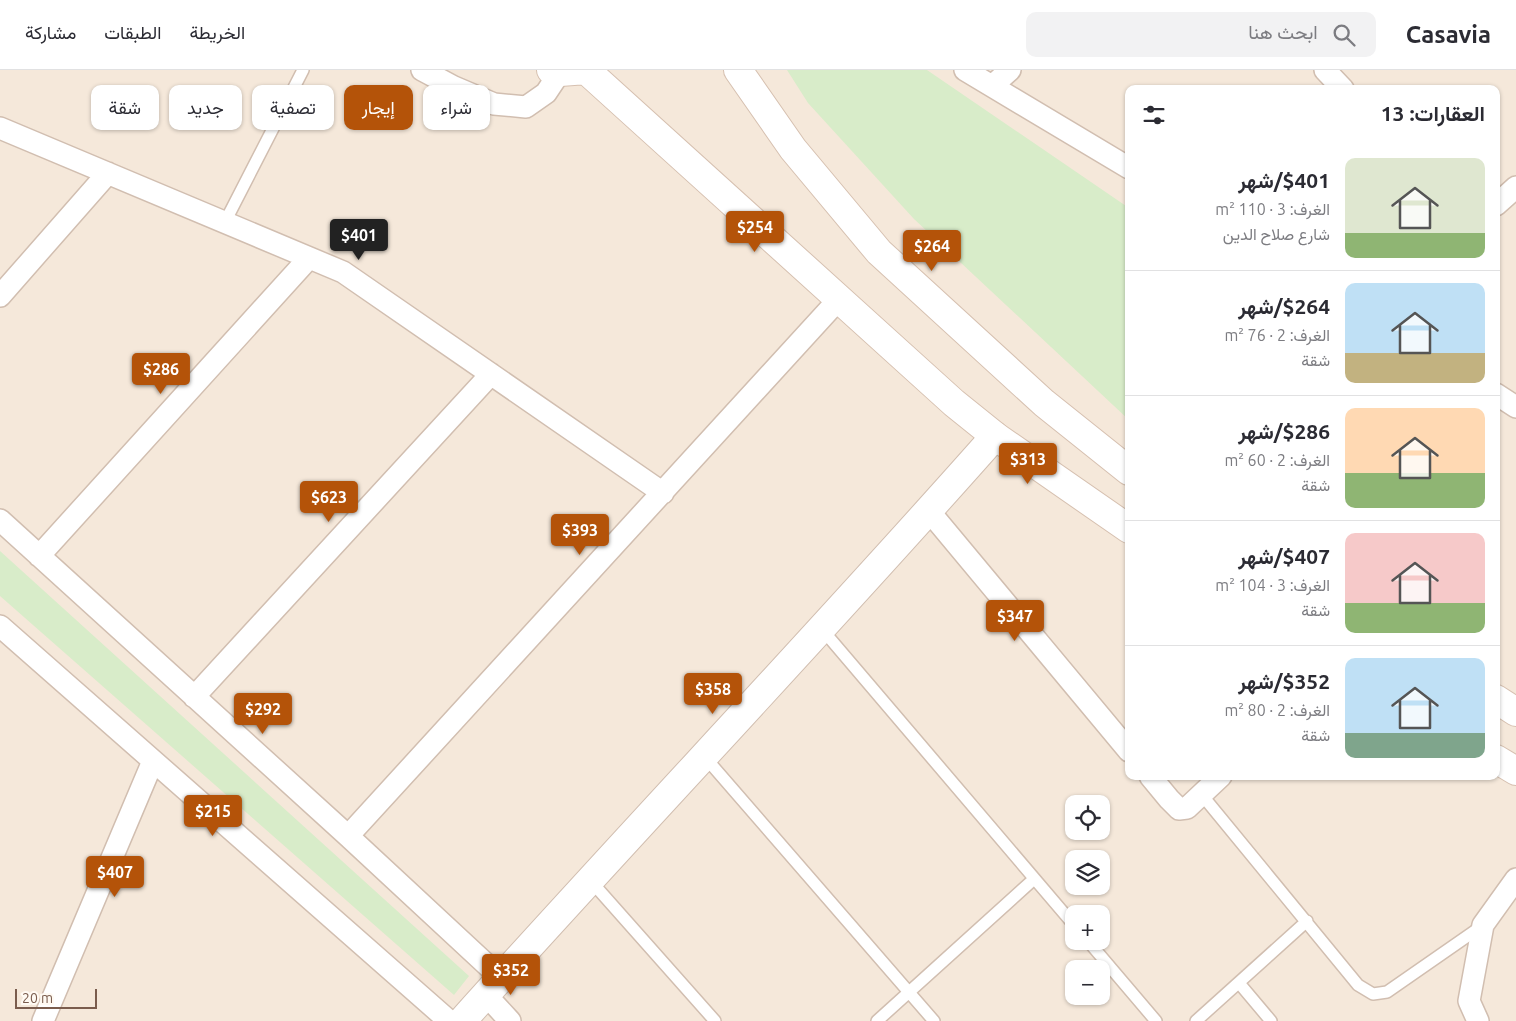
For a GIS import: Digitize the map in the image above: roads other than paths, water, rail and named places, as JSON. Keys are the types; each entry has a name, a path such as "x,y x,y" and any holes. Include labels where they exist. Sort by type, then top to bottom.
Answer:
{"main road":[{"path":"738,70 792,149 879,252 1044,403 1125,468"},
{"path":"571,71 839,299 954,403 995,436 1125,526"},
{"path":"462,1021 929,511 995,436"},
{"path":"1500,702 1516,712"},
{"path":"1500,761 1516,770"}],"street":[{"path":"422,70 454,87 494,104 526,107 546,93 571,71"},
{"path":"965,70 1125,166"},
{"path":"992,86 1010,70"},
{"path":"0,128 343,272 663,493"},
{"path":"0,296 108,174"},
{"path":"1500,201 1516,187"},
{"path":"39,556 309,258"},
{"path":"348,836 839,299"},
{"path":"194,697 491,374"},
{"path":"1500,397 1516,407"},
{"path":"929,511 1125,746"},
{"path":"0,520 348,836 493,986 510,1021"},
{"path":"0,626 449,1021"},
{"path":"43,1021 153,760"},
{"path":"1153,780 1179,809 1187,808 1217,780"},
{"path":"1478,1021 1469,1001 1483,925 1516,878"}],"lane":[{"path":"225,222 302,70"},
{"path":"821,628 1065,915"},
{"path":"704,756 934,1021"},
{"path":"1202,795 1358,985 1373,994 1387,992 1483,925"},
{"path":"590,879 715,1021"},
{"path":"877,1021 1034,879"},
{"path":"1196,1021 1307,921"},
{"path":"1096,950 1156,1021"},
{"path":"1239,983 1272,1021"}]}
